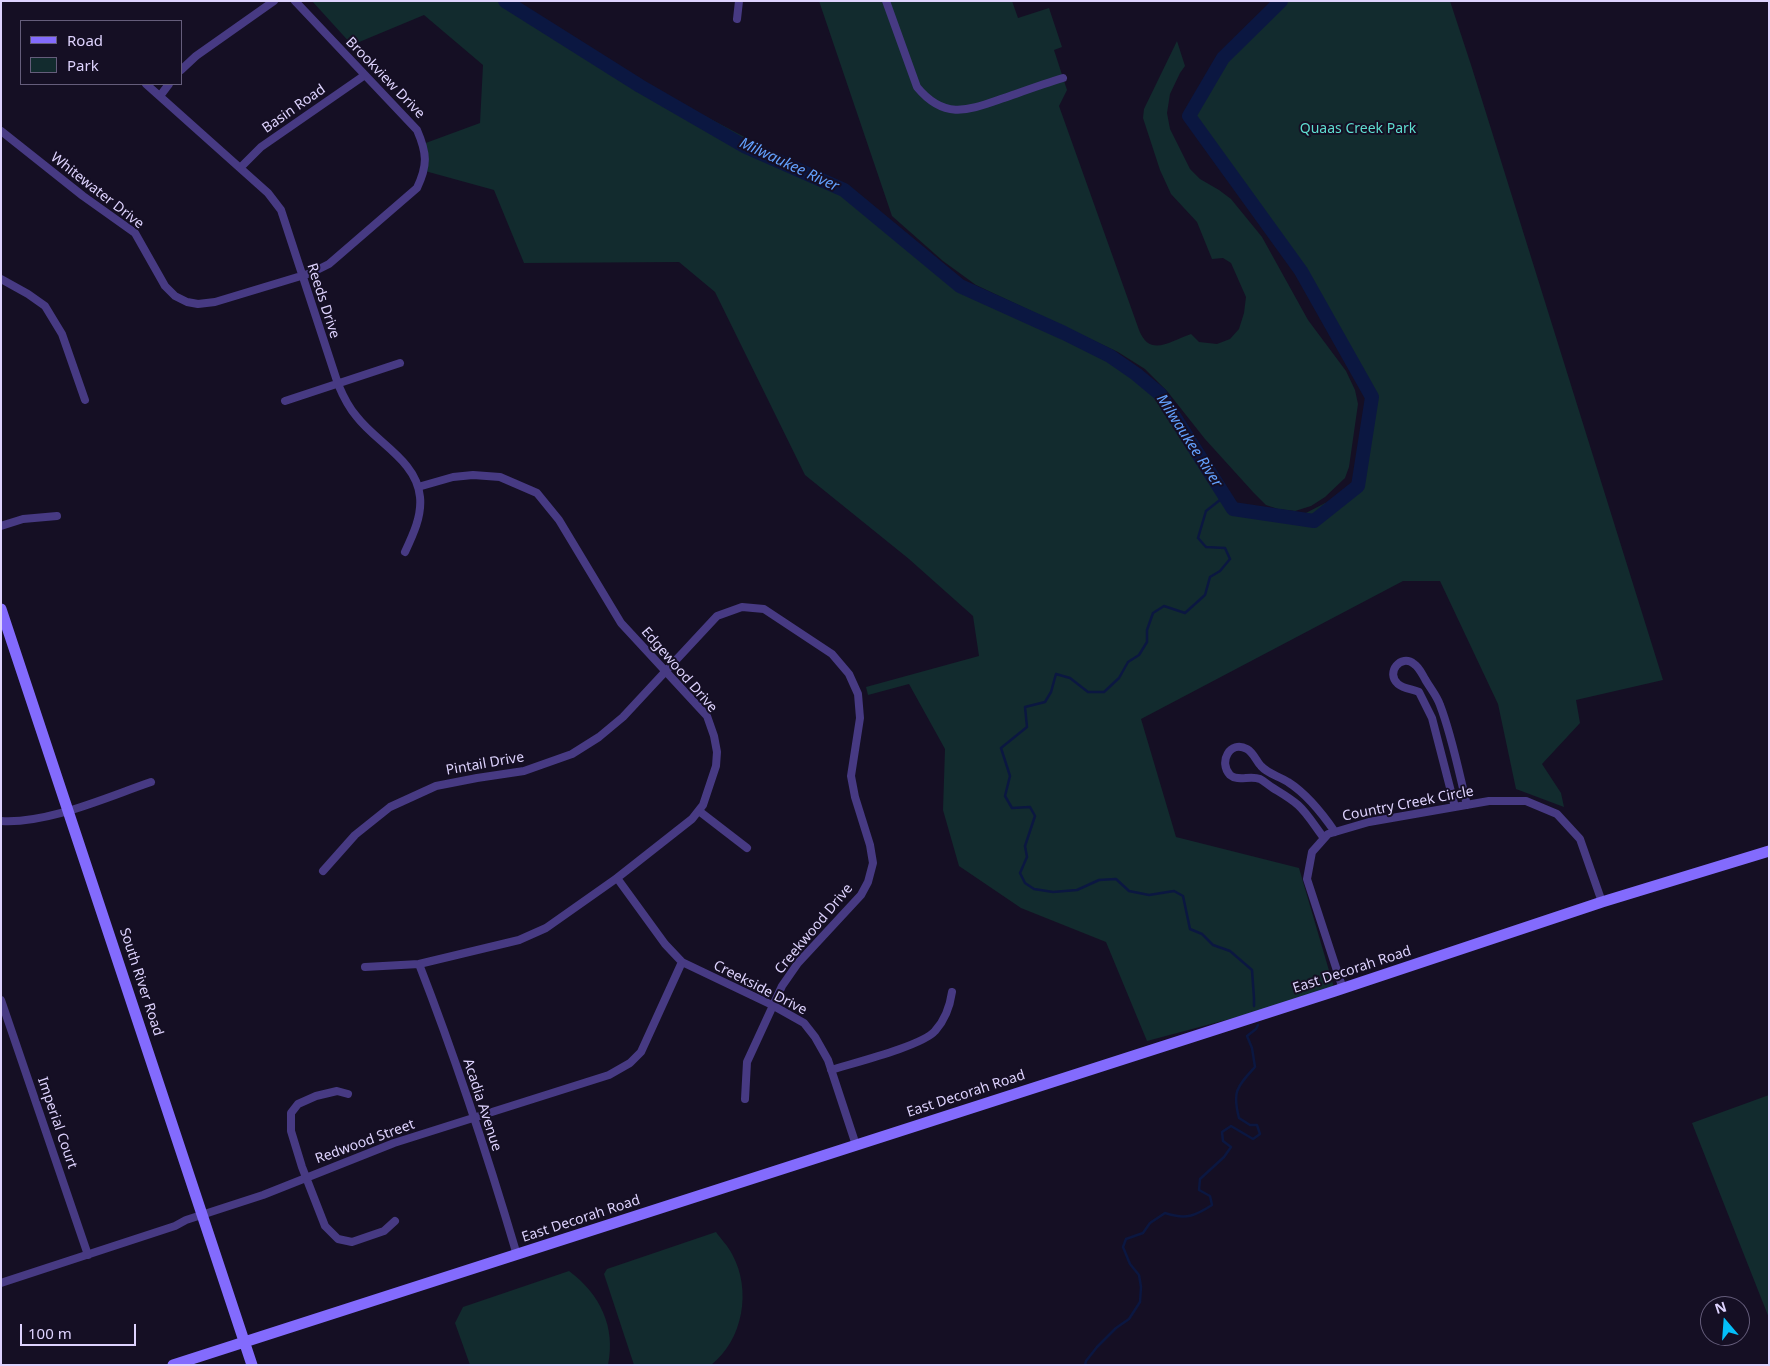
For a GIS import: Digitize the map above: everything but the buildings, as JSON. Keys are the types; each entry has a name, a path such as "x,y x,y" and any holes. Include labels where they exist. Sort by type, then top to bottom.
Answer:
{"street":[{"path":"182,69 196,56 274,1"},
{"name":"Brookview Drive","path":"295,1 417,130 423,144 425,171 417,188 329,264 302,276"},
{"path":"737,19 739,1"},
{"path":"886,1 917,87 926,97 943,107 953,110 968,110 1063,78"},
{"name":"Basin Road","path":"240,168 261,147 365,75"},
{"name":"Reeds Drive","path":"147,85 268,193 281,210 338,384 347,405 357,418 407,466 418,487 420,509 414,532 405,552"},
{"path":"160,96 169,85"},
{"name":"Whitewater Drive","path":"1,131 83,196 135,233 165,286 175,296 187,302 198,304 215,302 302,276"},
{"path":"1,279 45,306 62,334 85,400"},
{"path":"285,401 400,363"},
{"name":"Edgewood Drive","path":"366,966 419,964 519,940 546,928 617,878 692,819 703,805 716,766 717,752 707,716 621,623 559,520 537,493 500,477 474,475 453,477 418,487"},
{"path":"1,526 23,519 57,516"},
{"name":"Pintail Drive","path":"323,871 355,835 390,807 436,786 524,771 572,754 599,737 666,671 717,616 742,607"},
{"name":"Creekwood Drive","path":"742,607 764,610 832,654 849,674 858,694 860,718 851,776 873,862 868,882 861,895 798,963 782,986 747,1062 745,1099"},
{"name":"South River Road","path":"1,609 252,1365"},
{"path":"1455,807 1432,718 1423,698 1419,692 1404,688 1394,678 1393,672 1396,665 1401,661 1409,660 1416,664 1440,704 1467,805"},
{"path":"1324,838 1298,806 1284,795 1260,779 1233,777 1227,771 1225,763 1226,754 1233,748 1243,747 1251,751 1260,766 1269,773 1288,782 1308,798 1323,814 1335,832"},
{"path":"1,820 38,818 69,810 150,782"},
{"name":"Country Creek Circle","path":"1343,989 1307,879 1312,852 1328,834 1369,822 1489,801 1526,801 1557,814 1580,839 1602,902"},
{"path":"699,812 747,848"},
{"name":"East Decorah Road","path":"173,1365 1343,989 1602,902 1769,851"},
{"name":"Creekside Drive","path":"617,878 665,944 682,962 772,1005 804,1023 815,1037 831,1070 856,1145"},
{"name":"Redwood Street","path":"1,1282 175,1226 262,1195 394,1143 609,1075 630,1063 641,1052 682,962"},
{"name":"Acadia Avenue","path":"419,964 474,1118 517,1255"},
{"path":"831,1070 921,1041 935,1032 951,1002 952,992"},
{"name":"Imperial Court","path":"1,1000 88,1255"},
{"path":"348,1094 337,1091 316,1096 298,1104 291,1113 291,1131 306,1177 325,1226 338,1240 352,1242 384,1231 395,1221"}],"green space":[{"name":"Quaas Creek Park","path":"312,1 508,1 581,50 844,190 960,286 1110,356 1136,374 1160,394 1233,509 1302,515 1358,486 1372,397 1301,271 1189,116 1223,58 1281,1 1450,1 1663,680 1576,700 1580,723 1542,764 1561,793 1564,807 1516,789 1498,704 1440,581 1403,581 1141,719 1176,837 1299,868 1335,991 1147,1041 1106,942 1021,908 959,866 943,810 945,749 909,684 868,695 866,687 979,656 973,616 909,559 805,475 715,292 679,262 524,263 494,190 425,171 423,144 480,123 483,65 424,15 352,45"},
{"path":"819,1 1012,1 1018,18 1049,8 1062,47 1054,50 1067,90 1059,106 1139,330 1149,343 1155,345 1168,343 1191,334 1199,342 1217,344 1230,339 1239,329 1246,297 1231,263 1223,258 1212,259 1197,222 1171,194 1160,170 1143,118 1144,109 1177,41 1185,66 1170,94 1167,113 1170,129 1190,169 1200,179 1231,199 1262,237 1308,320 1346,371 1355,390 1358,404 1349,467 1345,478 1325,497 1311,506 1295,511 1266,505 1205,439 1167,391 1145,369 1118,352 976,285 943,261 892,216"},
{"path":"1769,1095 1769,1318 1692,1123"},
{"path":"716,1232 732,1254 742,1283 741,1314 731,1342 722,1355 711,1365 634,1365 604,1274 607,1269"},
{"path":"569,1271 589,1290 603,1312 610,1338 608,1365 470,1365 455,1323 463,1307"}],"waterway":[{"name":"Milwaukee River","path":"505,1 640,86 744,146 844,190 960,286 1064,333 1110,356 1136,374 1160,394 1233,509 1314,521 1358,486 1372,397 1301,271 1189,116 1223,58 1281,1"},
{"path":"1225,496 1206,511 1198,538 1206,547 1225,548 1230,559 1220,571 1210,577 1205,595 1185,613 1164,606 1153,613 1147,630 1147,642 1139,655 1128,662 1119,678 1104,692 1088,692 1070,678 1056,674 1051,692 1045,702 1025,707 1027,727 1001,748 1010,776 1005,796 1012,808 1030,807 1035,816 1025,846 1027,857 1020,873 1025,883 1034,889 1053,892 1077,890 1099,880 1116,879 1129,891 1149,895 1174,891 1183,896 1190,929 1202,934 1213,945 1230,951 1252,970 1254,1006"},
{"path":"1085,1365 1097,1347 1116,1328 1129,1319 1140,1302 1141,1287 1139,1275 1130,1264 1123,1247 1126,1239 1143,1233 1150,1223 1165,1213 1190,1216 1212,1205 1210,1196 1199,1190 1200,1179 1224,1157 1231,1147 1223,1141 1222,1132 1231,1126 1253,1139 1260,1134 1257,1125 1250,1125 1239,1118 1236,1101 1240,1085 1255,1067 1252,1048 1247,1036 1258,1025"}]}
